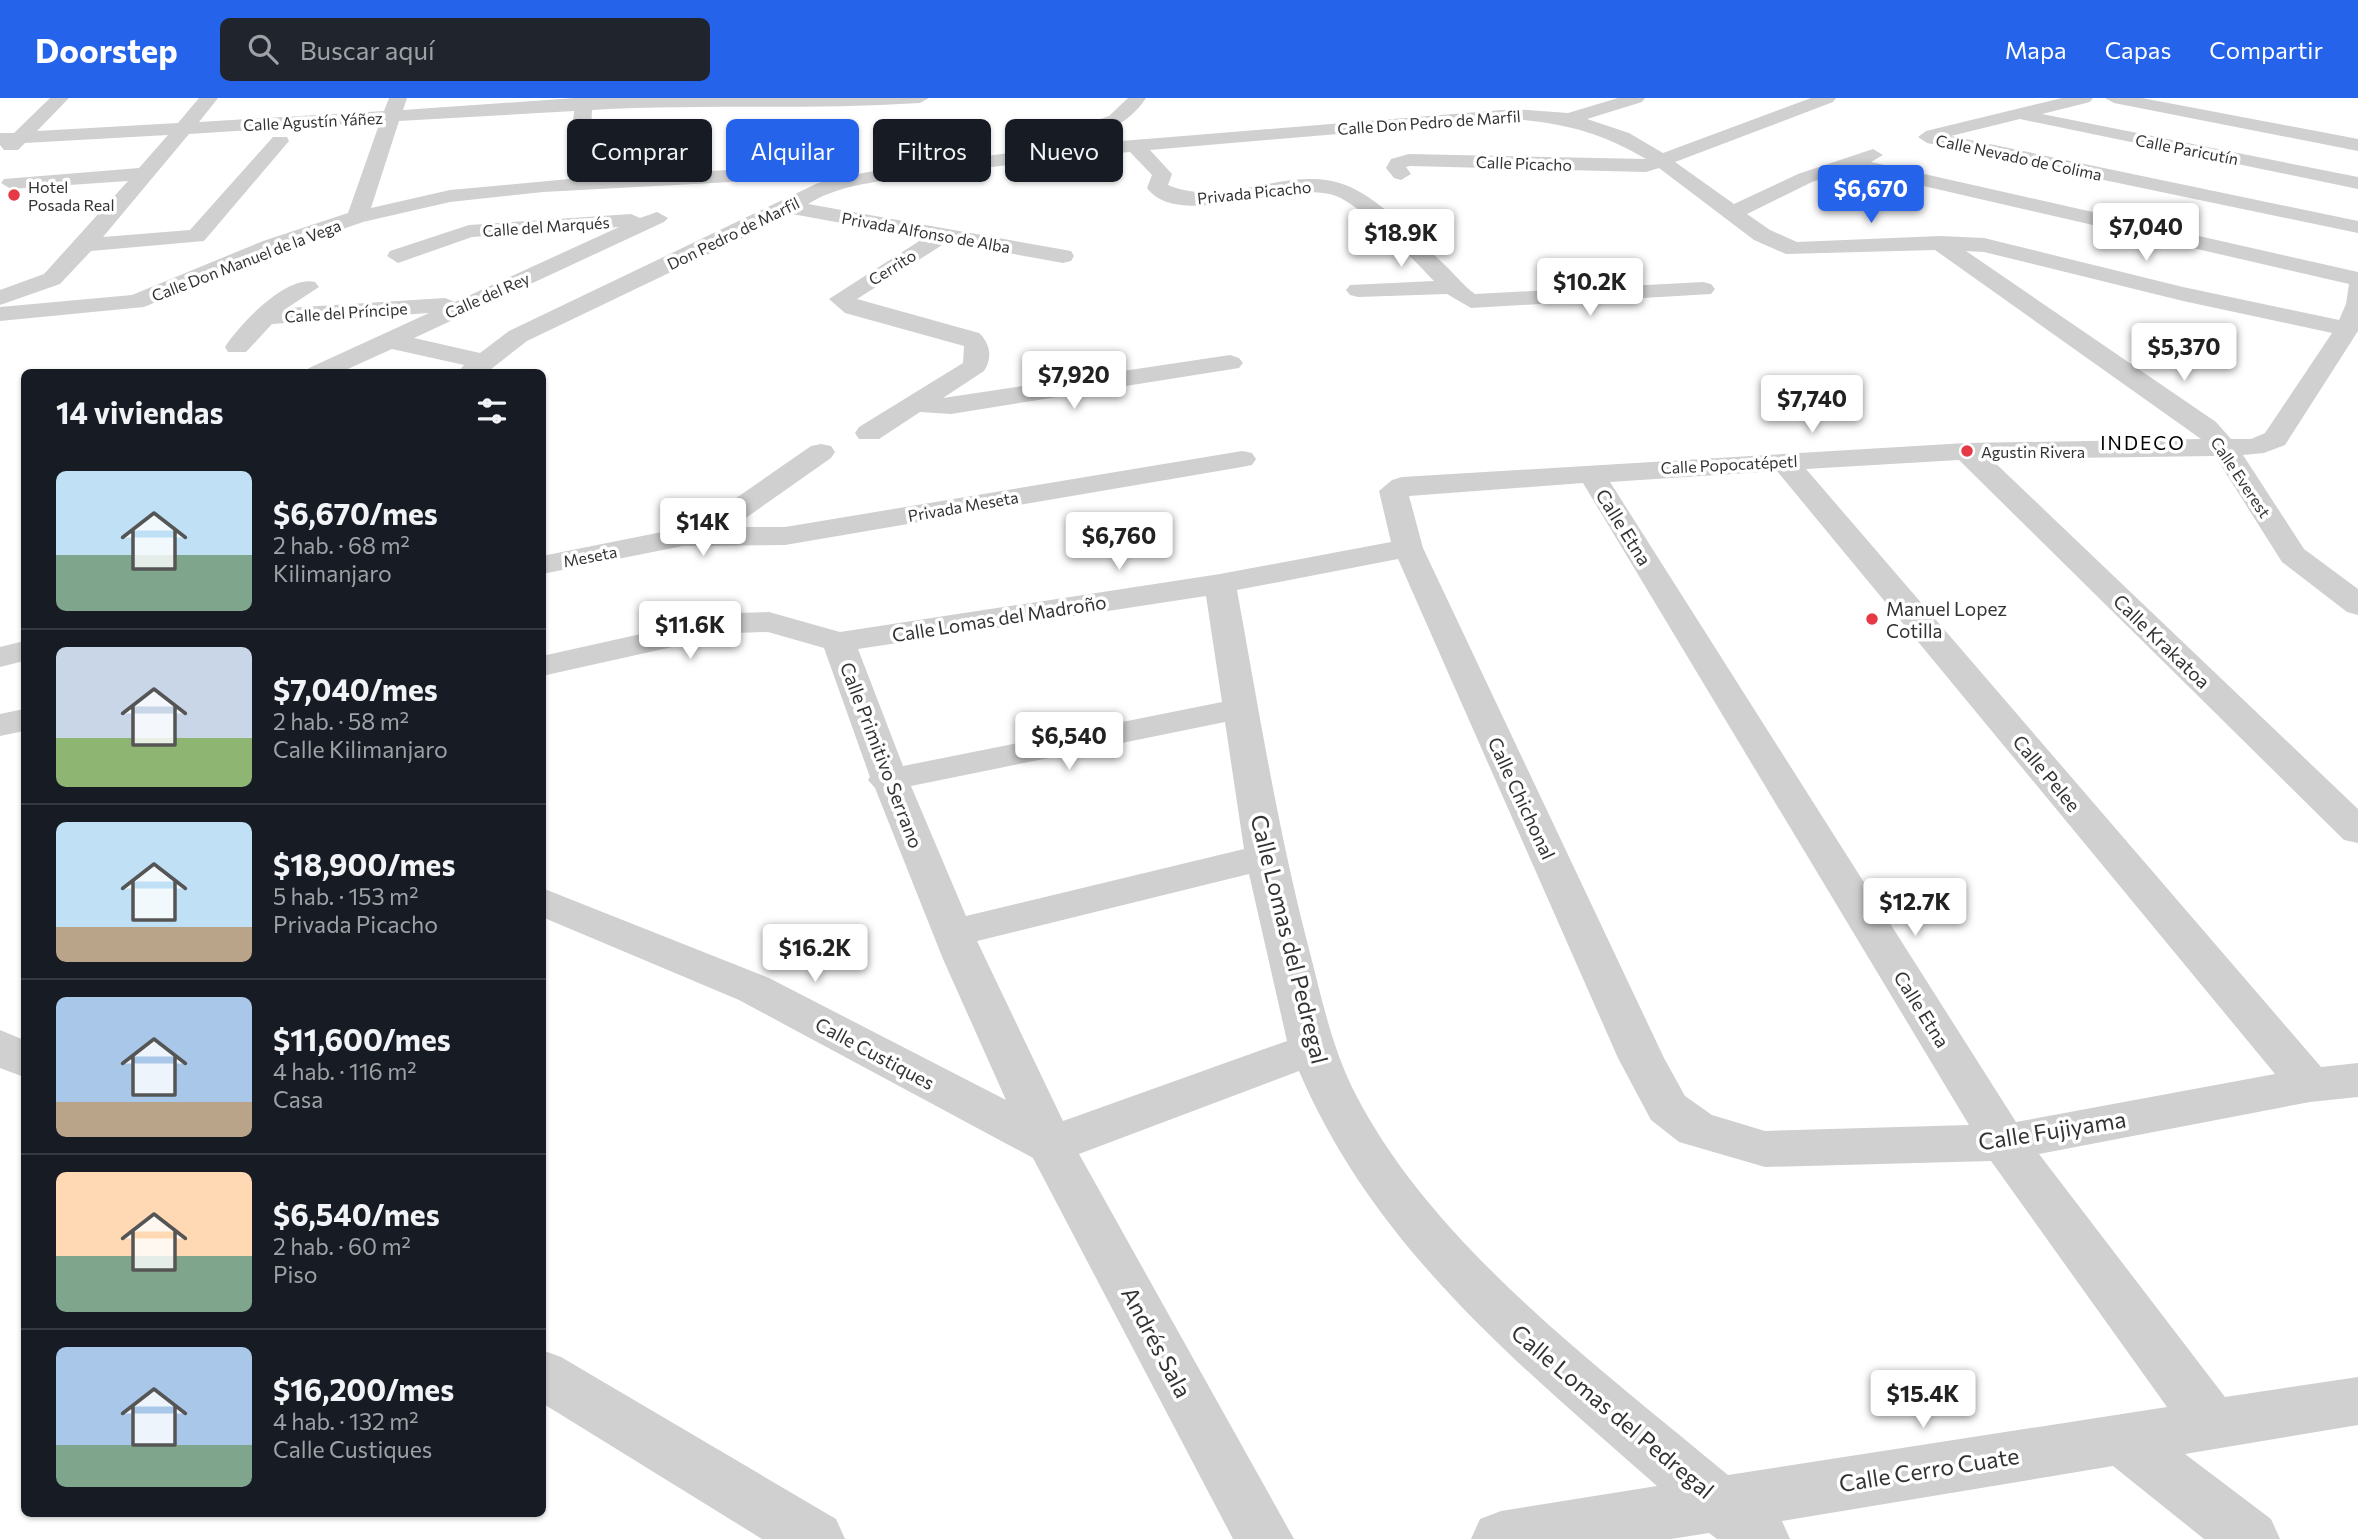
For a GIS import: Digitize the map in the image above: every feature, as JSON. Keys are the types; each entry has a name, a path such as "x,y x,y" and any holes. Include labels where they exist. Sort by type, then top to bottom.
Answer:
{"street":[{"path":"0,157 14,137 60,98"},
{"path":"0,299 52,279 85,245 209,98"},
{"name":"Calle Agustín Yáñez","path":"14,137 183,128 395,107 583,101 838,103 911,98"},
{"name":"Calle Don Manuel de la Vega","path":"859,169 1053,142 1113,121 1134,105 1137,98"},
{"path":"1569,120 1636,98"},
{"path":"1662,161 1827,98"},
{"path":"1732,213 1805,178 1898,146 2084,98"},
{"path":"2114,98 2358,145"},
{"path":"579,184 583,101"},
{"path":"1123,129 1157,104"},
{"path":"357,217 395,107"},
{"name":"Calle Don Pedro de Marfil","path":"1123,147 1514,114 1569,120 1622,137 1662,161 1775,242 1804,250 1940,243"},
{"name":"Calle Paricutín","path":"2017,114 2358,183"},
{"path":"0,118 14,137"},
{"path":"1150,128 1193,139"},
{"name":"Calle Nevado de Colima","path":"1927,137 2358,227"},
{"path":"85,245 196,236 280,141 167,147"},
{"name":"Privada Picacho","path":"1135,146 1161,174 1157,188 1174,198 1197,200 1311,185 1348,192 1467,299 1476,301 1703,289"},
{"name":"Don Pedro de Marfil","path":"477,367 518,336 789,207 818,189 868,178 1005,159"},
{"name":"Calle Picacho","path":"1401,174 1396,168 1398,163 1409,160 1633,166 1662,161"},
{"path":"1849,163 2358,279"},
{"path":"11,183 144,174"},
{"name":"Calle Don Manuel de la Vega","path":"0,314 136,302 271,246 357,217 450,196 579,184 726,177"},
{"path":"766,182 791,195 789,207"},
{"path":"811,182 818,189"},
{"name":"Privada Alfonso de Alba","path":"789,207 1063,256"},
{"name":"Calle del Marqués","path":"398,256 469,231 657,218"},
{"name":"Calle del Rey","path":"326,369 657,218"},
{"name":"Cerrito","path":"915,404 975,366 978,345 961,335 926,329 853,308 841,299 943,235"},
{"path":"1940,243 1984,245 2183,294 2347,329 2358,304 2358,288"},
{"name":"Calle Everest","path":"1940,243 2206,428 2225,449 2293,555 2358,605"},
{"name":"Calle del Príncipe","path":"237,347 277,304 307,287"},
{"name":"Privada Picacho","path":"1358,290 1454,287"},
{"name":"Calle del Príncipe","path":"265,317 468,304"},
{"name":"Calle Popocatépetl","path":"1402,485 1966,451 2254,447 2275,439 2347,329"},
{"path":"387,340 477,367"},
{"path":"869,433 915,404 951,406 1230,363"},
{"name":"Calle Krakatoa","path":"1966,451 2358,831"},
{"name":"Meseta","path":"546,564 683,537 714,527 821,452"},
{"name":"Privada Meseta","path":"683,537 785,536 1242,459"},
{"name":"Calle Pelee","path":"1784,461 2310,1085"},
{"name":"Calle Etna","path":"1590,472 2004,1142 2210,1423"},
{"name":"Calle Chichonal","path":"1402,485 1394,491 1394,496 1408,548 1641,1058 1668,1108"},
{"name":"Calle Lomas del Madroño","path":"839,642 1220,584 1408,548"},
{"name":"Calle Lomas del Pedregal","path":"1220,584 1265,856 1312,1049 1336,1103 1410,1214 1513,1327 1741,1521"},
{"name":"Calle Primitivo Serrano","path":"546,665 736,622 769,622 839,642 887,780 953,933 1051,1144"},
{"path":"0,657 21,652"},
{"path":"887,780 1239,709"},
{"path":"0,725 21,721"},
{"path":"953,933 1265,856"},
{"name":"Calle Custiques","path":"546,903 754,989 1051,1144"},
{"path":"0,1046 21,1059"},
{"path":"1051,1144 1312,1049"},
{"name":"Calle Fujiyama","path":"1668,1108 1696,1129 1765,1149 2004,1142 2310,1085 2358,1080"},
{"name":"Andrés Sala","path":"1051,1144 1264,1539"},
{"path":"546,1376 815,1539"},
{"name":"Calle Cerro Cuate","path":"1501,1539 1741,1521 2120,1437 2358,1401"},
{"path":"2120,1437 2250,1539"}],"place":[{"name":"Hotel Posada Real","path":"14,195"},
{"name":"Agustin Rivera","path":"1967,451"},
{"name":"Manuel Lopez Cotilla","path":"1872,619"}],"district":[{"name":"INDECO","path":"2143,442"}]}
